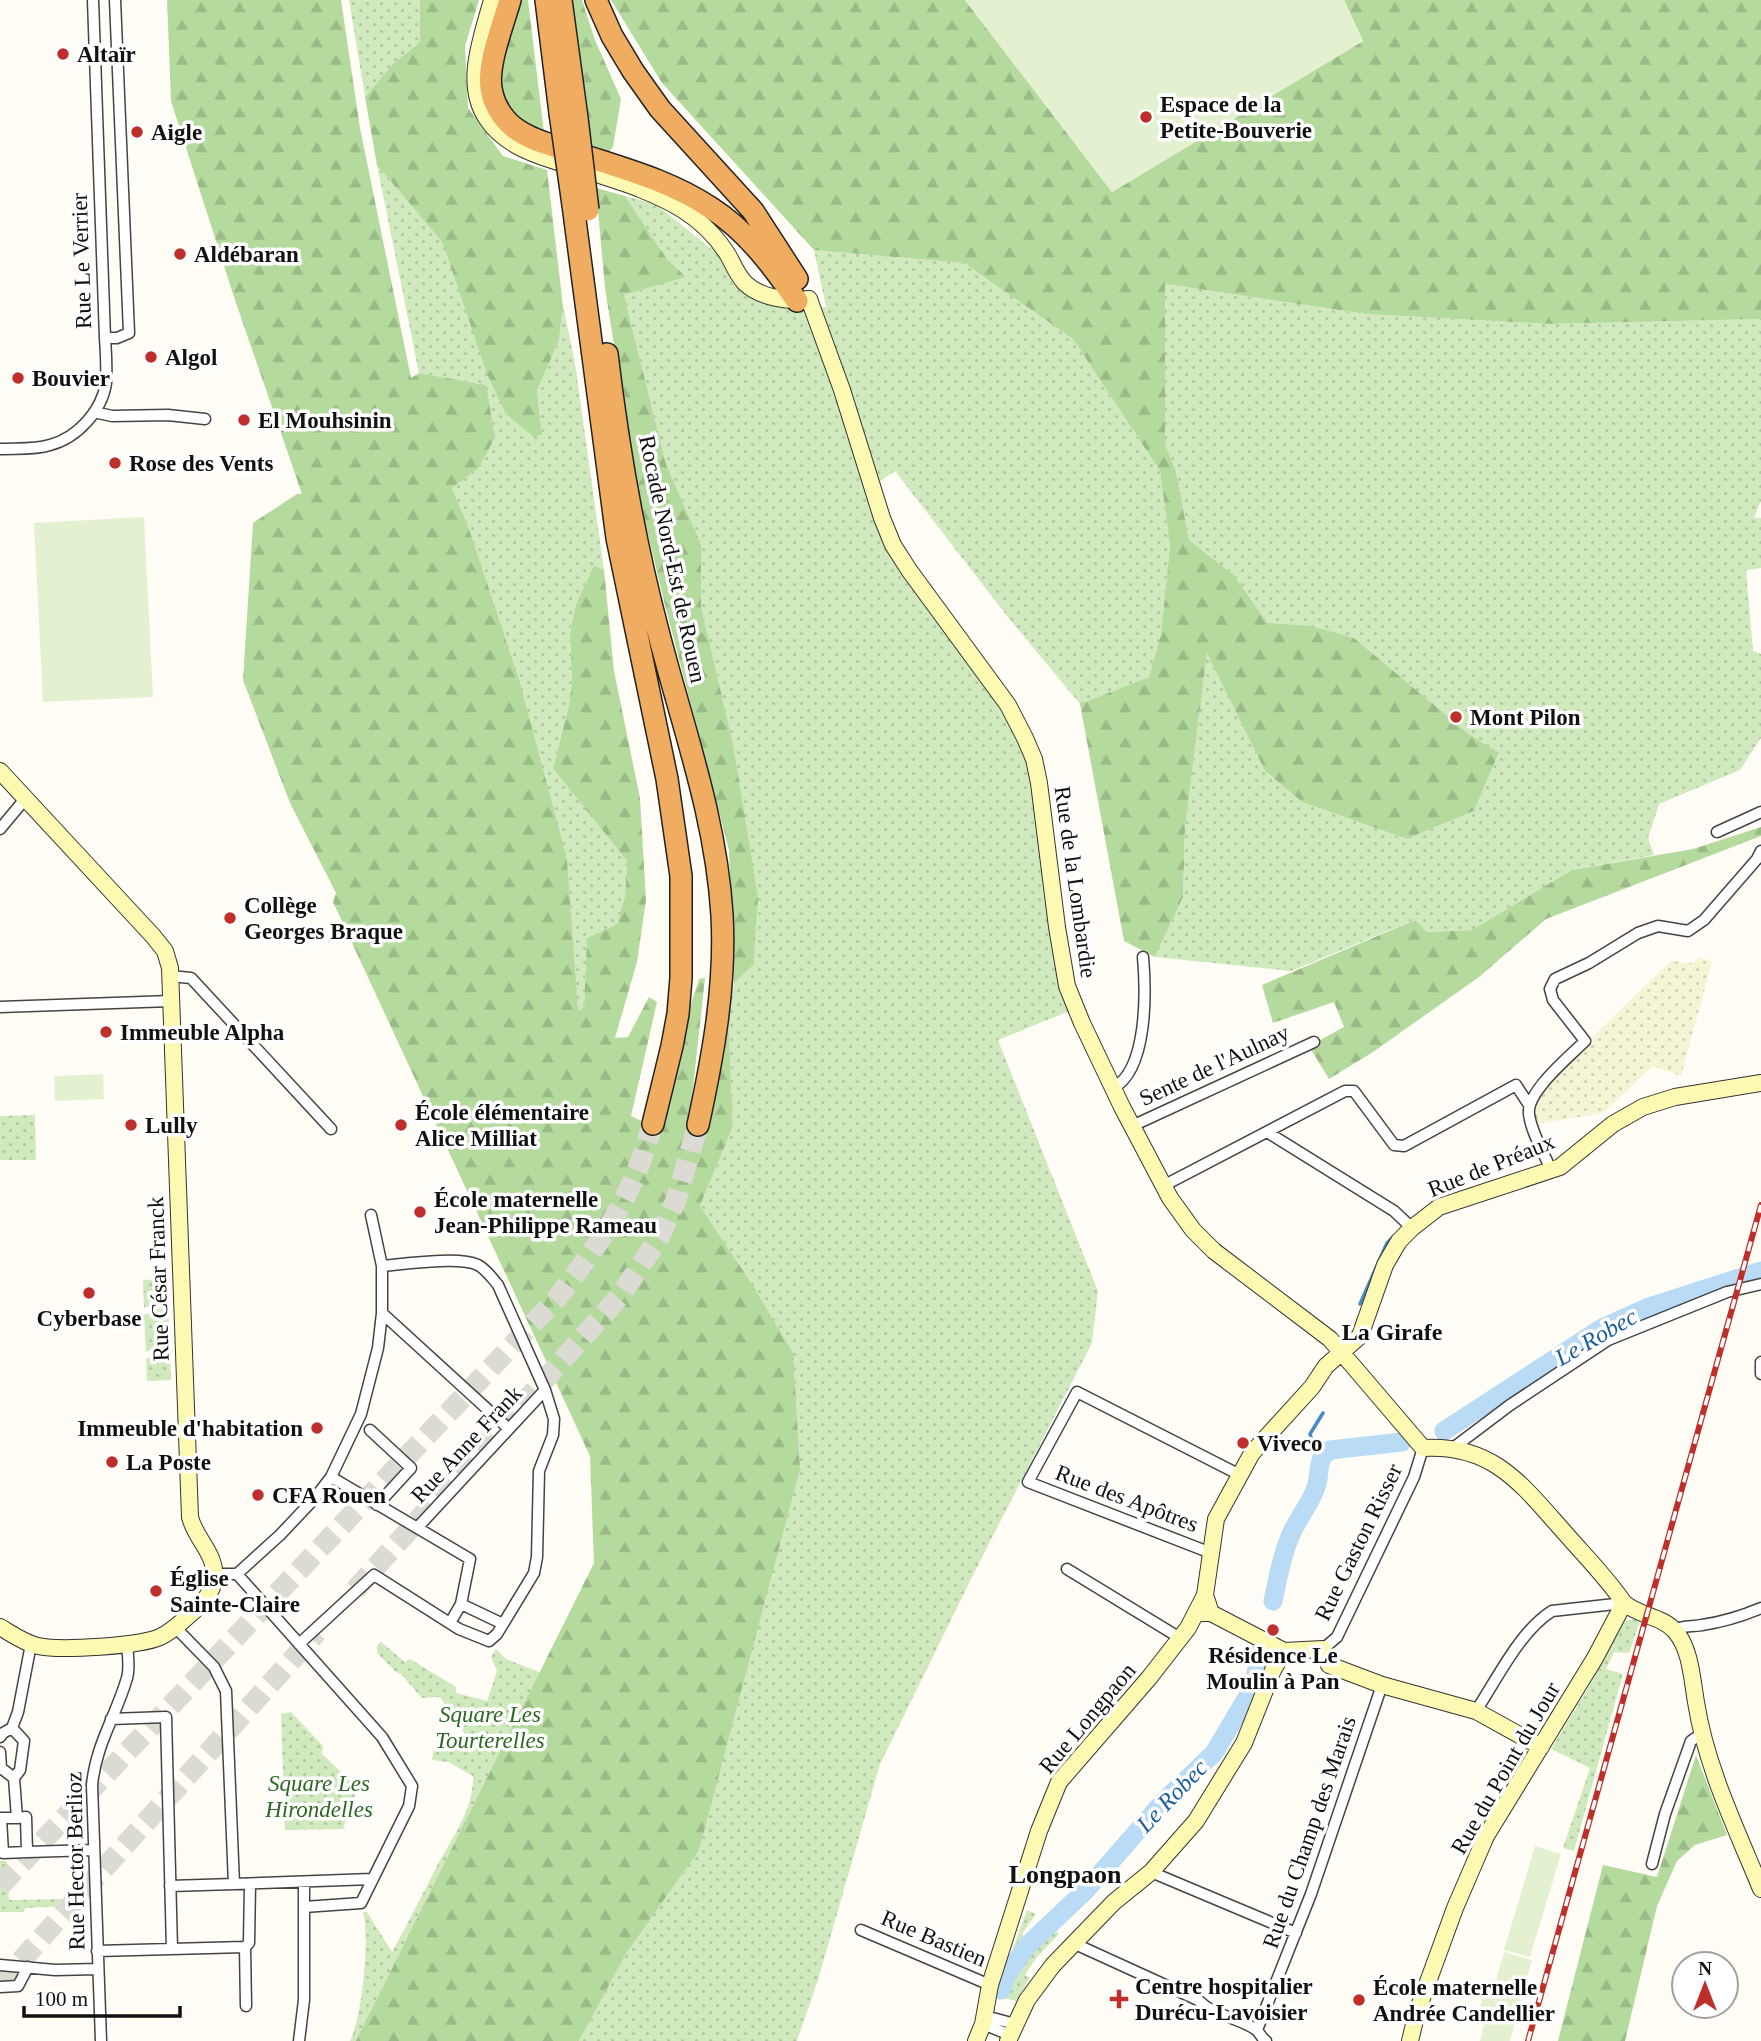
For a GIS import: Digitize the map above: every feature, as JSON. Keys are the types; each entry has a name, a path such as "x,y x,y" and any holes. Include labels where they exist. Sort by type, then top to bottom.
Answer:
{"highway":[{"path":"510,0 491,72 494,100 509,124 532,138 656,179 713,209 749,239 803,300"},
{"name":"Rocade Nord-Est de Rouen","path":"546,0 569,116"},
{"name":"Rocade Nord-Est de Rouen","path":"561,0 569,116 617,538 667,779 681,876 681,978 678,1014 653,1124"},
{"path":"596,0 612,36 653,100 754,211 803,300"},
{"name":"Rocade Nord-Est de Rouen","path":"581,208 629,498 650,603 700,777 710,821 718,878 722,938 719,1006 698,1125"}],"main road":[{"path":"492,0 475,78 483,113 495,129 517,147 658,196 682,209 703,223 748,286 769,295 803,300"},
{"name":"Rue de la Lombardie","path":"803,300 827,350 873,491 894,545 909,570 1008,705 1034,759 1067,986 1113,1088 1163,1185 1185,1221 1202,1240 1330,1339 1423,1448"},
{"name":"Rue César Franck","path":"0,771 161,945 167,958 170,976 190,1517 194,1530 210,1556 214,1574"},
{"name":"Rue de Préaux","path":"1205,1595 1216,1519 1252,1453 1340,1352 1360,1336 1385,1265 1399,1241 1412,1228 1439,1207 1560,1167 1613,1124 1643,1107 1684,1095 1761,1083"},
{"path":"1423,1448 1452,1448 1487,1459 1518,1480 1624,1603 1631,1609 1660,1620 1674,1630 1688,1659 1701,1734 1761,1889"},
{"path":"0,1627 31,1644 50,1647 127,1645 161,1637 175,1628 207,1597 213,1586 214,1574"},
{"path":"1205,1595 1211,1613"},
{"name":"Rue Longpaon","path":"976,2041 984,2020 990,1985 1039,1831 1059,1782 1180,1639 1205,1595"},
{"name":"Rue du Point du Jour","path":"1410,2041 1417,2012 1455,1908 1486,1836 1595,1658 1624,1603"},
{"path":"1194,1612 1211,1613 1284,1651 1323,1649 1329,1665 1382,1685 1476,1711 1541,1747"},
{"path":"1011,2033 1027,2000 1053,1965 1114,1902 1151,1872 1196,1821 1244,1744 1273,1670 1284,1651"}],"street":[{"name":"Rue Le Verrier","path":"0,449 52,445 72,435 94,412 104,392 105,338 93,0"},
{"path":"105,338 117,338 129,333 116,0"},
{"path":"94,412 112,416 169,415 205,419"},
{"path":"0,829 25,799"},
{"path":"1717,832 1761,812"},
{"path":"1551,1170 1529,1116 1529,1105 1541,1086 1585,1041 1553,1000 1550,989 1555,979 1589,963 1638,933 1658,926 1688,931 1704,920 1758,859 1761,851"},
{"path":"1113,1088 1127,1077 1137,1051 1145,983 1143,957"},
{"path":"170,976 191,978 331,1129"},
{"path":"0,1007 171,1001"},
{"name":"Sente de l'Aulnay","path":"1132,1126 1314,1042"},
{"path":"1163,1185 1345,1091 1354,1091 1394,1145 1404,1146 1516,1085 1529,1105"},
{"path":"1267,1132 1394,1211 1412,1228"},
{"path":"214,1574 237,1574 301,1514 331,1477 361,1414 378,1348 382,1313 383,1266 371,1215"},
{"path":"299,1644 374,1575 450,1623 481,1640 489,1641 495,1637 534,1573 537,1557 539,1471 553,1435 554,1419 545,1390 498,1285 487,1271 476,1264 460,1261 383,1266"},
{"path":"1452,1448 1510,1405 1608,1340 1727,1292 1761,1284"},
{"path":"382,1313 509,1429"},
{"path":"1761,1362 1761,1374"},
{"name":"Rue Anne Frank","path":"418,1527 545,1390"},
{"name":"Rue des Apôtres","path":"1210,1553 1028,1482 1077,1392 1240,1475"},
{"path":"370,1430 411,1468 377,1505"},
{"name":"Rue Gaston Risser","path":"1323,1649 1337,1637 1414,1477 1423,1448"},
{"path":"331,1477 470,1559 461,1604 450,1623"},
{"path":"1067,1569 1180,1639"},
{"path":"237,1574 382,1737 412,1786 409,1806 358,1905 304,1908"},
{"path":"1476,1711 1528,1632 1545,1615 1552,1611 1624,1603"},
{"path":"461,1604 503,1624"},
{"path":"1674,1630 1679,1627 1699,1626 1761,1608"},
{"path":"175,1628 214,1667 226,1691 233,1884"},
{"path":"0,1737 3,1732 12,1728 18,1712 31,1644"},
{"name":"Rue Hector Berlioz","path":"101,2037 93,1850 93,1768 101,1740 127,1679 127,1645"},
{"name":"Rue du Champ des Marais","path":"1257,2030 1296,1933 1382,1685"},
{"path":"111,1719 166,1717 172,1949"},
{"path":"12,1728 24,1741 20,1770 14,1778 17,1818"},
{"path":"1652,1864 1665,1814 1691,1741 1701,1734"},
{"path":"0,1752 1,1768 14,1778"},
{"path":"27,1852 26,1817 1,1818 3,1853 93,1850"},
{"path":"1151,1872 1296,1933"},
{"path":"170,1886 372,1880"},
{"path":"299,2041 304,2000 304,1883"},
{"path":"246,2006 245,1947 249,1943 250,1884"},
{"name":"Rue Bastien","path":"861,1930 990,1985"},
{"path":"1073,1943 1198,2000 1207,2009 1257,2030 1266,2041"},
{"path":"97,1951 245,1947"},
{"path":"0,1965 55,1970 98,1969"},
{"path":"0,1987 19,1986 28,1967"},
{"path":"984,2020 1011,2033"},
{"path":"89,2041 101,2037"}],"green space":[{"path":"167,0 341,0 360,128 411,378 419,373 486,385 495,437 478,469 452,488 468,526 520,683 567,859 578,1011 584,1007 587,938 617,924 625,896 627,861 553,768 569,705 572,681 570,633 576,604 594,566 604,570 614,671 640,798 646,900 637,962 615,1038 628,1037 649,997 657,1002 631,1116 658,1129 678,1045 699,979 705,978 689,1124 728,1015 733,1126 700,1206 750,1281 793,1353 800,1469 699,1850 627,1952 579,2041 356,2041 594,1563 590,1456 333,902 336,893 290,803 243,680 253,523 297,494 302,494 234,297 171,101"},
{"path":"349,0 420,0 420,42 393,64 365,97"},
{"path":"420,0 479,0 465,46 468,108 503,156 547,170 563,306 559,340 537,391 542,434 534,437 506,414 487,374 443,243 377,165 365,97 393,64 420,42"},
{"path":"514,0 528,0 544,133 512,115 497,85"},
{"path":"568,0 582,0 595,40 621,99 613,147 606,155 596,151 585,141"},
{"path":"611,0 965,0 1112,192 1363,41 1344,0 1761,0 1761,319 1550,324 1366,314 1165,284 1165,444 1176,472 1189,540 1234,575 1267,623 1311,626 1354,638 1469,734 1499,753 1474,811 1406,839 1302,802 1265,771 1207,653 1185,828 1183,897 1155,957 1124,941 1080,704 1149,677 1161,634 1170,546 1160,471 1073,339 964,263 814,250 662,83"},
{"name":"Espace de la Petite-Bouverie","path":"965,0 1344,0 1363,41 1112,192"},
{"path":"377,165 443,243 542,434 537,391 559,340 563,306 575,363 604,570 594,567 576,604 570,633 572,681 569,705 553,767 627,861 625,896 617,924 587,938 584,1008 577,1011 567,859 468,526 452,488 478,469 486,385 419,373"},
{"path":"596,188 625,196 667,259 686,277 624,295 666,464 701,544 701,606 733,744 758,898 753,965 734,983 729,850 637,489 605,288"},
{"path":"625,196 656,204 785,309 826,307 814,250 964,263 1073,339 1160,471 1170,546 1161,634 1149,677 1080,704 1007,616 895,471 873,486 901,552 1022,722 1077,1008 998,1040 1098,1291 1092,1343 880,1764 818,1980 797,2041 579,2041 627,1952 750,1281 700,1206 733,1126 728,1015 734,983 753,964 733,744 701,606 701,544 666,464 624,295 686,277 667,259"},
{"path":"1164,284 1366,314 1550,324 1761,319 1761,501 1754,518 1761,518 1761,568 1746,570 1753,651 1761,654 1761,738 1740,770 1659,804 1648,838 1654,855 1572,870 1472,930 1427,932 1414,920 1291,971 1155,957 1183,897 1185,828 1207,651 1265,771 1302,802 1405,839 1474,811 1499,754 1469,734 1354,638 1311,627 1267,624 1234,575 1189,540 1176,472 1165,444"},
{"path":"144,517 153,697 43,702 34,523"},
{"path":"1761,827 1761,836 1546,919 1479,977 1373,1052 1329,1079 1309,1046 1344,1027 1334,1002 1273,1023 1262,985 1415,920 1427,932 1472,930 1572,870 1693,849"},
{"path":"1700,957 1712,962 1681,1076 1653,1066 1603,1113 1535,1124 1531,1106 1591,1038 1671,961 1692,963"},
{"path":"103,1074 104,1099 55,1101 54,1076"},
{"path":"35,1115 36,1160 0,1160 0,1116"},
{"path":"167,1279 168,1298 144,1308 143,1280"},
{"path":"168,1305 170,1340 146,1352 144,1315"},
{"path":"170,1348 171,1380 147,1381 146,1359"},
{"path":"1632,1619 1640,1621 1629,1653 1614,1652 1606,1669 1623,1674 1574,1851 1563,1848 1590,1768 1551,1749 1591,1683 1623,1622"},
{"name":"Square Les Tourterelles","path":"381,1642 405,1662 410,1659 456,1687 456,1693 487,1701 497,1671 491,1657 496,1649 506,1659 544,1674 361,2041 350,2041 358,2015 364,1978 366,1940 363,1912 367,1912 392,1952 460,1825 472,1789 473,1776 448,1762 432,1760 434,1748 466,1736 440,1697 422,1698 401,1674 377,1653 377,1645"},
{"name":"Square Les Hirondelles","path":"291,1712 323,1746 322,1754 358,1788 343,1829 285,1830 281,1714"},
{"path":"1696,1755 1727,1835 1695,1845 1677,1861 1657,1906 1625,2041 1558,2041 1603,1865 1657,1877"},
{"path":"1535,1846 1561,1854 1530,1957 1504,1950"},
{"path":"0,1861 7,1861 9,1900 65,1899 66,1906 25,1908 24,1912 0,1912"},
{"path":"1027,1910 1036,1914 1022,1934 1030,1942 1002,1979"},
{"path":"1050,1925 1059,1934 1037,1957 1025,1975 1030,1978 1016,2001 1000,1997 1020,1958"},
{"path":"1504,1952 1532,1960 1510,2041 1480,2041 1484,2025 1478,2023 1483,2012 1479,2010 1489,1979 1496,1981"}],"waterway":[{"path":"1360,1304 1387,1243 1394,1236"},
{"name":"Le Robec","path":"1444,1431 1602,1328 1649,1307 1761,1271"},
{"path":"1318,1463 1310,1434 1323,1413"},
{"name":"Le Robec","path":"1273,1601 1286,1549 1292,1532 1315,1490 1323,1457 1330,1450 1402,1442"},
{"name":"Le Robec","path":"1001,1990 1006,1976 1027,1946 1086,1890 1163,1802 1214,1753 1252,1689 1262,1649"}],"tunnel":[{"path":"0,1886 558,1297 596,1246 621,1205 653,1124"},
{"path":"355,1590 620,1296 659,1238 676,1200 698,1125"},
{"path":"0,1984 317,1632"}],"railway":[{"path":"1528,2041 1761,1205"}],"place":[{"name":"Altaïr","path":"63,54"},
{"name":"Espace de la Petite-Bouverie","path":"1146,117"},
{"name":"Aigle","path":"137,132"},
{"name":"Aldébaran","path":"180,254"},
{"name":"Algol","path":"151,357"},
{"name":"Bouvier","path":"18,378"},
{"name":"El Mouhsinin","path":"244,420"},
{"name":"Rose des Vents","path":"115,463"},
{"name":"Mont Pilon","path":"1456,717"},
{"name":"Collège Georges Braque","path":"230,918"},
{"name":"Immeuble Alpha","path":"106,1032"},
{"name":"Lully","path":"131,1125"},
{"name":"École élémentaire Alice Milliat","path":"401,1125"},
{"name":"École maternelle Jean-Philippe Rameau","path":"420,1212"},
{"name":"Cyberbase","path":"89,1293"},
{"name":"Immeuble d'habitation","path":"317,1428"},
{"name":"Viveco","path":"1243,1443"},
{"name":"La Poste","path":"112,1462"},
{"name":"CFA Rouen","path":"258,1495"},
{"name":"Église Sainte-Claire","path":"156,1591"},
{"name":"Résidence Le Moulin à Pan","path":"1273,1630"},
{"name":"Centre hospitalier Durécu-Lavoisier","path":"1119,1999"},
{"name":"École maternelle Andrée Candellier","path":"1359,2000"}],"district":[{"name":"La Girafe","path":"1392,1332"},
{"name":"Longpaon","path":"1065,1874"}]}
